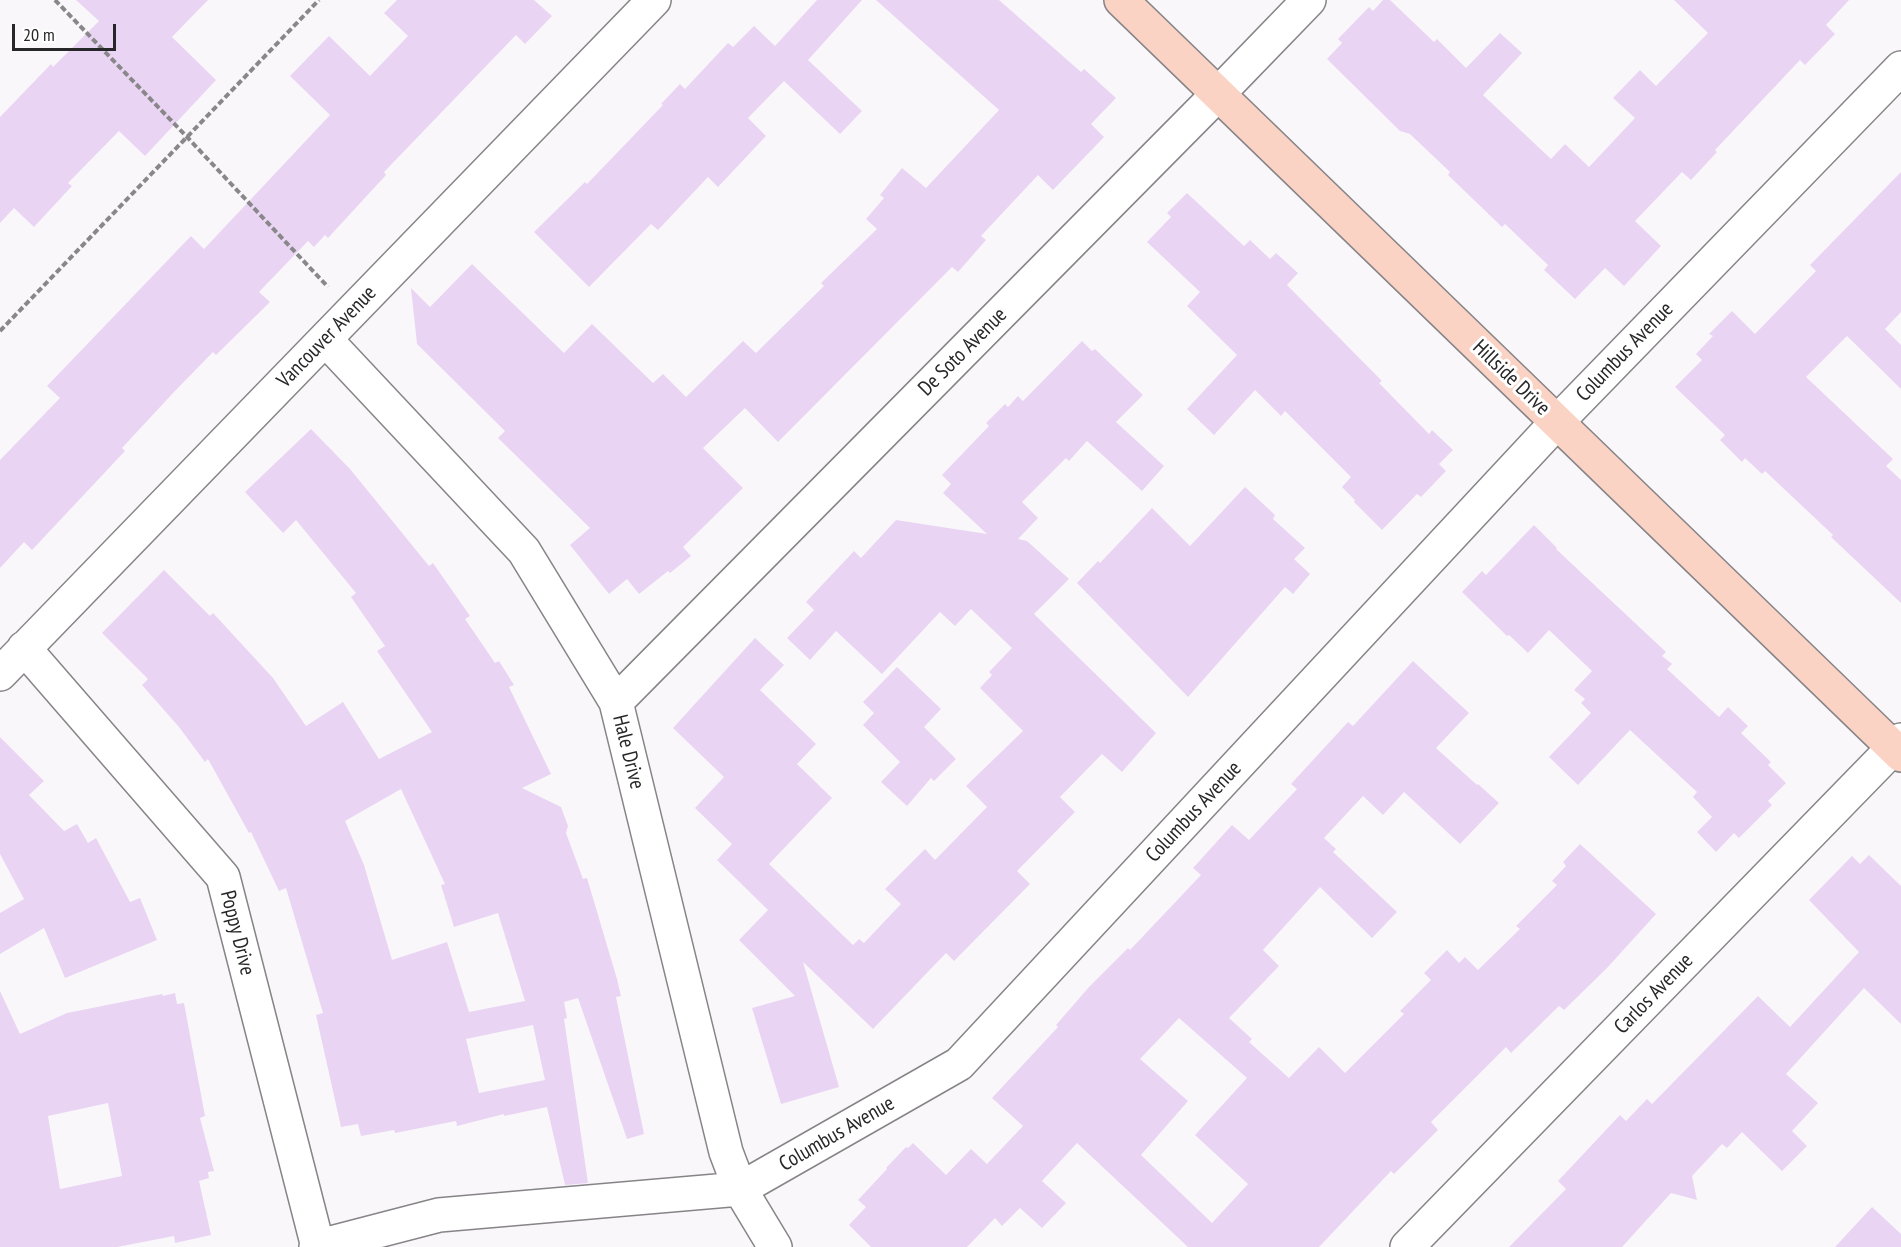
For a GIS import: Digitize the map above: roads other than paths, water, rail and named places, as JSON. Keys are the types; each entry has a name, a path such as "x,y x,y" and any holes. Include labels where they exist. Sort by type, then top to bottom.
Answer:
{"main road":[{"name":"Hillside Drive","path":"1121,0 1898,748"}],"street":[{"name":"Vancouver Avenue","path":"0,674 654,0"},
{"name":"De Soto Avenue","path":"616,702 1309,0"},
{"name":"Columbus Avenue","path":"317,1247 439,1215 740,1189 959,1064 1557,422 1901,68"},
{"name":"Hale Drive","path":"325,339 524,551 616,702 726,1152 740,1189 775,1247"},
{"name":"Poppy Drive","path":"24,648 223,877 317,1247"},
{"name":"Carlos Avenue","path":"1407,1247 1898,748"}]}
